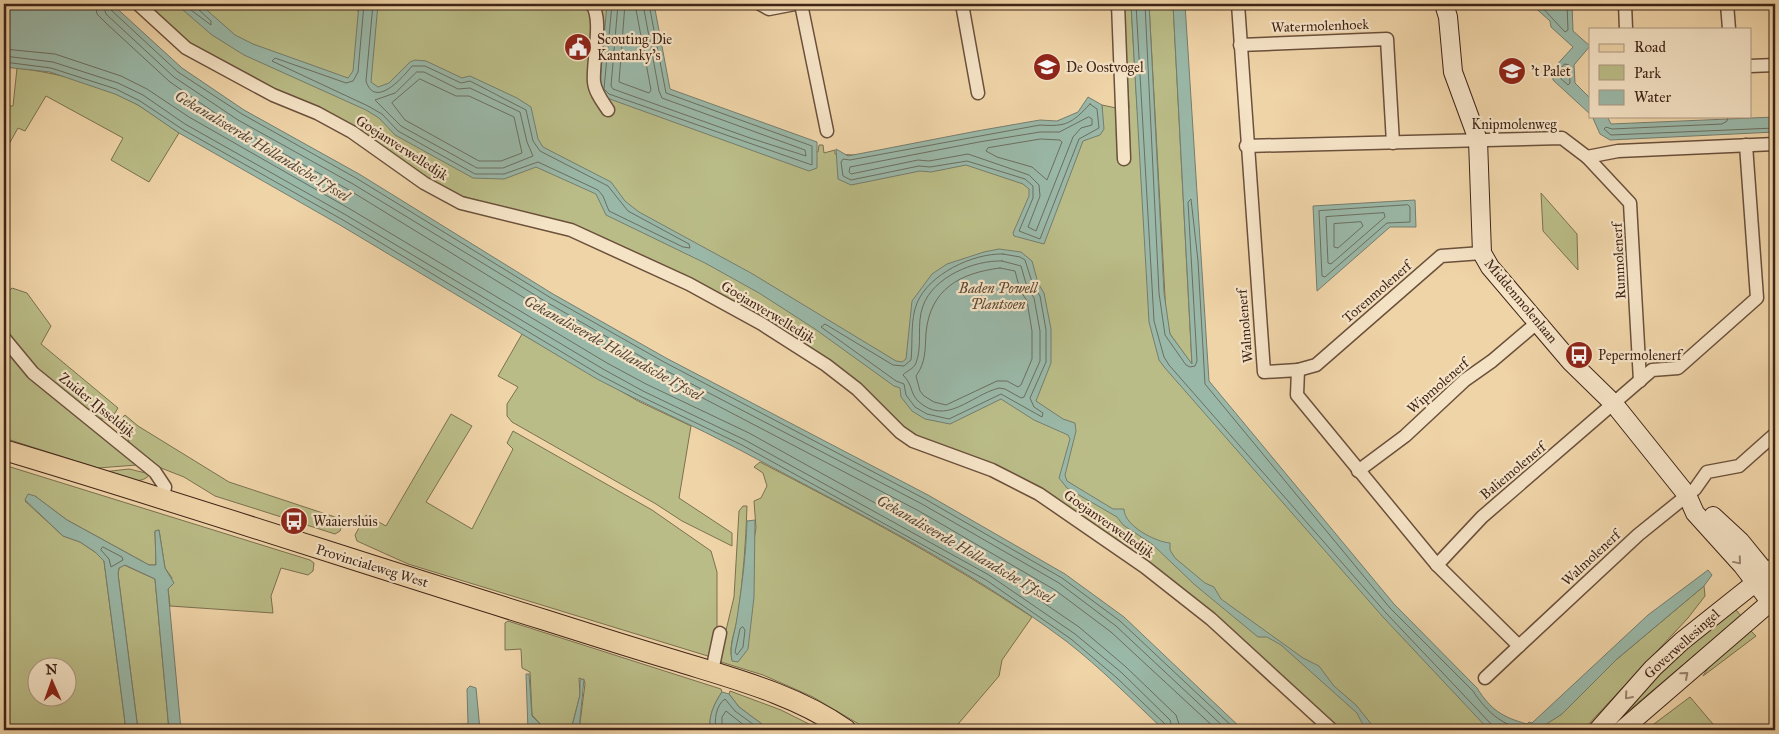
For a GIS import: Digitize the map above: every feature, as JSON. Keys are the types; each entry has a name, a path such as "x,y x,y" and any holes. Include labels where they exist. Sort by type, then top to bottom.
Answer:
{"main road":[{"name":"Provincialeweg West","path":"4,450 162,497 336,556 712,671 772,692 814,711 846,730"}],"street":[{"name":"Goejanverwelledijk","path":"138,4 186,48 273,95 316,113 344,128 424,183 461,203 571,230 680,280 762,324 826,365 857,389 900,432 913,441 992,470 1039,494 1145,567 1211,619 1332,730"},
{"path":"591,4 597,16 594,82 596,92 608,110"},
{"path":"760,4 769,9 795,4"},
{"path":"801,4 827,131"},
{"path":"962,4 978,93"},
{"path":"1118,4 1124,159"},
{"name":"Walmolenerf","path":"1238,4 1246,146 1264,372 1298,370"},
{"name":"Middenmolenlaan","path":"1444,4 1448,17 1453,72 1478,140 1482,253 1490,268 1570,361 1614,404 1687,495 1695,513 1768,577 1774,603"},
{"path":"1625,4 1626,28"},
{"path":"1728,4 1728,28"},
{"name":"Watermolenhoek","path":"1240,45 1388,39 1393,143"},
{"path":"1752,66 1775,64"},
{"name":"Knipmolenweg","path":"1246,146 1562,138 1587,157"},
{"path":"1587,157 1618,150 1775,144"},
{"path":"1614,404 1652,370 1678,368 1757,298 1746,145"},
{"name":"Runmolenerf","path":"1587,157 1630,203 1640,381"},
{"name":"Torenmolenerf","path":"1298,370 1316,364 1441,256 1482,253"},
{"name":"Wipmolenerf","path":"1358,471 1405,436 1465,380 1492,361 1538,322"},
{"name":"Zuider IJsseldijk","path":"4,338 33,373 155,472 165,488 162,497"},
{"path":"1298,370 1297,395 1437,565 1519,646"},
{"name":"Baliemolenerf","path":"1437,565 1482,517 1614,404"},
{"name":"Walmolenerf","path":"1485,678 1638,535 1687,495 1707,472 1739,466 1775,434"},
{"name":"Goverwellesingel","path":"1598,730 1652,668 1682,641 1768,577"},
{"name":"Goverwellesingel","path":"1622,730 1774,603"},
{"path":"712,671 720,633"}],"green space":[{"name":"Baden Powell Plantsoen","path":"142,4 359,4 358,12 368,4 616,4 610,95 818,152 819,145 823,145 824,153 835,150 835,154 872,156 1102,113 1102,105 1116,108 1116,110 1129,108 1123,4 1131,4 1137,106 1164,348 1468,699 1522,730 1336,730 1104,533 904,429 858,385 691,281 487,204 452,193 204,56"},
{"path":"1149,4 1173,4 1192,365 1170,334 1166,315"},
{"path":"17,68 64,76 110,91 143,108 179,133 149,182 111,160 123,138 46,96 25,131 18,128 4,153 4,106 13,106"},
{"path":"1541,193 1577,234 1578,270 1543,231"},
{"path":"12,288 27,293 51,326 41,344 118,408 110,421 88,415 44,378 10,338 4,296"},
{"path":"522,334 638,401 691,426 679,498 732,533 732,546 682,521 656,504 512,422 507,416 507,404 518,387 498,376"},
{"path":"4,344 137,465 98,468 4,438"},
{"path":"451,414 472,426 426,502 472,529 513,449 507,443 513,431 652,510 711,551 717,572 717,628 711,657 408,564 357,541 355,535 366,515 386,526"},
{"path":"125,415 138,426 229,482 344,520 340,531 335,534 215,496 184,477 161,468 131,447 127,436 116,424"},
{"path":"760,462 898,536 966,575 1032,617 1002,660 999,676 953,730 869,730 813,697 763,675 721,662 721,651 734,597 739,511 743,506 747,506 743,574 738,615 732,643 732,660 756,528 754,501 761,498 767,486 763,473 754,467"},
{"path":"4,465 310,560 314,563 313,571 308,575 281,568 271,596 273,613 170,606 168,589 172,578 165,568 159,530 155,531 156,565 149,565 67,520 35,496 25,501 63,536 80,542 104,561 126,730 10,730 4,694"},
{"path":"129,469 150,474 146,478 134,481 102,472"},
{"path":"124,565 155,579 169,730 138,730 118,574 119,568"},
{"path":"1704,586 1705,596 1688,618 1583,730 1534,730 1562,714 1617,659"},
{"path":"1732,605 1741,616 1608,728 1620,711"},
{"path":"508,621 721,689 722,692 714,705 711,715 711,730 579,730 585,684 584,680 579,678 580,695 571,730 546,730 532,715 530,672 522,668 521,649 505,650 505,623"},
{"path":"1749,629 1756,636 1703,676 1715,657"},
{"path":"730,691 781,710 821,730 770,730 739,707 729,694"},
{"path":"1690,697 1718,730 1646,730"}],"water":[{"name":"Gekanaliseerde Hollandsche IJssel","path":"4,4 112,4 182,68 244,110 359,174 553,294 666,358 928,495 1065,574 1124,617 1243,730 1164,730 1079,651 1028,614 948,563 722,441 597,379 340,225 179,133 138,105 115,94 50,72 4,67"},
{"path":"176,4 200,4 235,35 253,44 348,78 353,71 359,4 378,4 371,82 378,87 389,83 410,62 415,60 426,61 462,78 470,76 517,98 531,107 538,139 543,147 611,182 625,201 639,212 751,273 896,361 902,362 906,359 912,301 932,274 947,264 984,252 999,249 1021,252 1032,261 1038,283 1044,293 1051,329 1051,363 1036,401 1063,419 1075,423 1076,431 1065,475 1067,481 1113,509 1124,509 1125,515 1135,527 1157,540 1170,543 1170,550 1175,558 1205,583 1214,587 1221,599 1303,658 1319,666 1334,686 1356,705 1376,730 1366,727 1357,713 1281,645 1267,637 1258,637 1195,585 1152,544 1123,525 1117,517 1067,488 1059,478 1070,439 1068,435 1034,420 1001,399 950,424 925,419 912,411 901,397 900,388 894,386 815,329 759,293 705,263 606,215 596,194 536,167 504,179 473,178 395,135 379,118 366,110 244,55 212,35"},
{"path":"607,4 654,4 670,89 817,142 817,168 809,171 607,98 599,92"},
{"path":"1131,4 1149,4 1164,293 1170,334 1192,364 1173,4 1185,4 1209,381 1394,604 1477,688 1492,707 1511,719 1527,724 1529,722 1532,723 1648,615 1708,570 1712,575 1704,586 1617,659 1562,714 1542,727 1534,730 1489,730 1383,617 1159,360 1149,322"},
{"path":"1531,4 1572,4 1573,31 1589,45 1574,65 1575,83 1589,97 1589,113 1553,80 1552,70 1573,47 1551,27 1550,21"},
{"path":"1088,97 1102,105 1104,129 1100,135 1083,141 1044,244 1014,236 1013,233 1029,196 1029,189 1023,184 966,165 931,172 920,171 851,185 838,179 836,149 848,156 1040,120 1057,121 1078,112"},
{"path":"1775,117 1775,132 1610,140 1600,134 1593,118 1608,118 1611,124"},
{"path":"1415,200 1416,227 1390,227 1317,291 1313,206"},
{"path":"28,494 35,496 67,520 149,565 156,565 155,531 159,530 165,568 174,583 168,589 181,730 169,730 155,579 125,565 119,568 118,574 138,730 126,730 104,561 80,542 63,536 25,500"},
{"path":"755,520 754,597 748,649 738,662 732,661 732,645 742,582 747,521"},
{"path":"526,674 529,674 532,716 546,730 528,730"},
{"path":"584,679 579,730 571,730 580,695 580,680"},
{"path":"470,686 476,688 480,730 396,730 401,725 468,724 467,689"},
{"path":"722,692 729,694 739,707 770,730 711,730 711,715 714,705"}],"place":[{"name":"Scouting Die Kantanky's","path":"578,47"},
{"name":"De Oostvogel","path":"1047,67"},
{"name":"'t Palet","path":"1512,71"},
{"name":"Pepermolenerf","path":"1579,355"},
{"name":"Waaiersluis","path":"294,521"}]}
